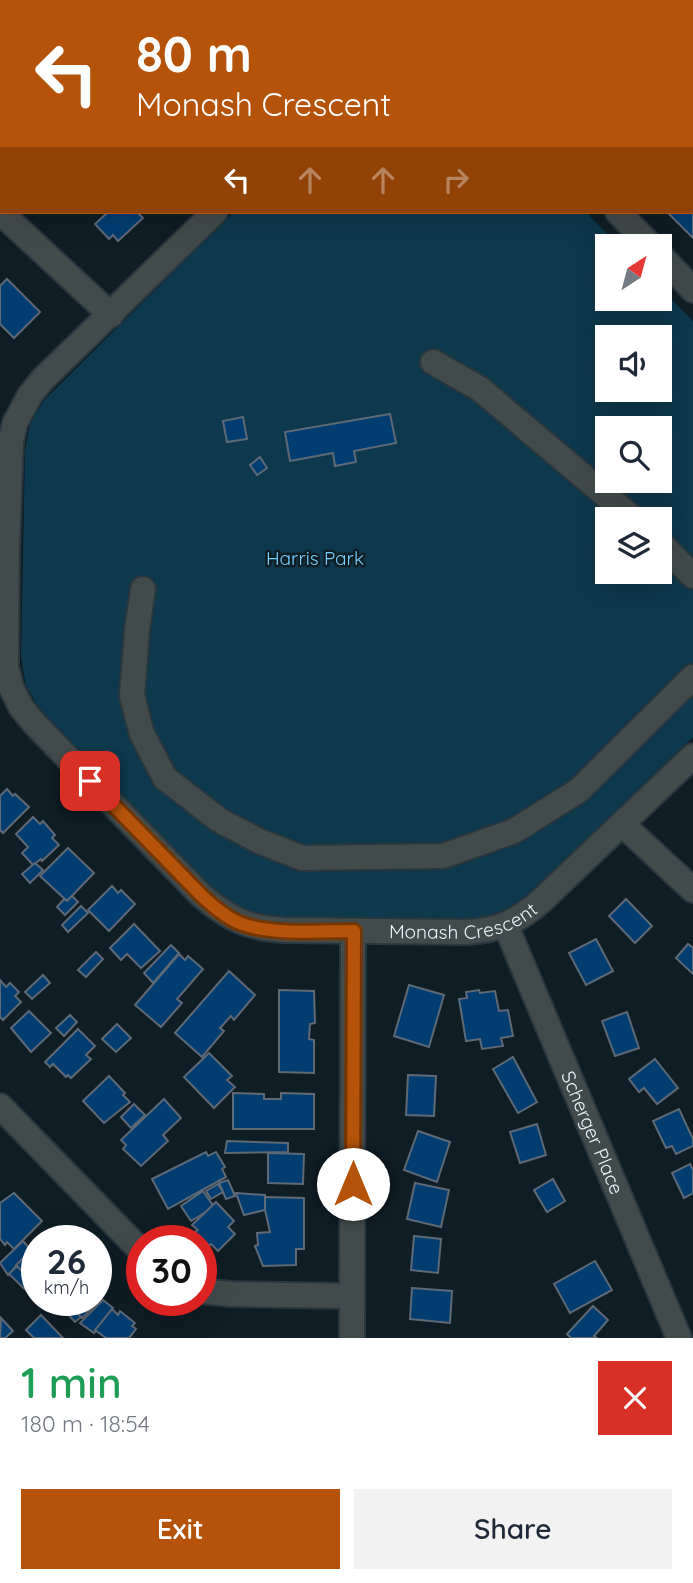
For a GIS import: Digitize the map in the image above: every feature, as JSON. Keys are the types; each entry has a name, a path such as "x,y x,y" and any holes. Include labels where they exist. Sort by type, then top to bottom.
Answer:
{"street":[{"path":"2,214 111,315"},
{"name":"Monash Crescent","path":"213,214 43,379 26,401 15,423 11,441 3,547 6,667 11,687 21,707 34,723 201,895 220,911 241,923 262,929 466,932 487,931 506,926 541,901 693,755"},
{"path":"621,214 640,234"},
{"path":"672,268 693,290"},
{"path":"433,362 480,389 620,507"},
{"path":"672,555 693,576"},
{"path":"143,589 132,696 142,734 165,778 219,820 259,841 302,858 443,856 514,831 578,792 693,677"},
{"path":"622,824 693,890"},
{"name":"Scherger Place","path":"506,926 679,1338"},
{"path":"352,1338 354,931"},
{"path":"0,1106 126,1236"},
{"path":"217,1293 352,1296"}],"green space":[{"name":"Harris Park","path":"232,214 588,214 607,234 595,234 595,312 672,312 672,299 693,321 693,737 518,904 500,916 477,921 266,918 239,910 214,890 42,713 26,686 21,657 25,451 30,423 45,399"}],"building":[{"path":"106,214 139,214 143,218 118,241 113,235 109,239 95,224"},
{"path":"669,214 693,214 693,238"},
{"path":"7,279 40,312 14,338 0,324 0,286"},
{"path":"390,414 396,443 354,451 356,462 335,466 333,453 290,461 285,432"},
{"path":"243,417 247,439 227,442 223,421"},
{"path":"260,457 267,468 257,475 250,465"},
{"path":"7,789 29,807 3,833 0,830 0,796"},
{"path":"33,817 40,824 43,821 55,835 52,838 59,845 42,861 41,859 33,865 22,853 28,847 16,834"},
{"path":"68,848 94,873 67,901 40,876"},
{"path":"35,863 43,870 30,883 22,874"},
{"path":"112,886 118,893 121,890 135,904 109,931 88,910"},
{"path":"72,896 78,902 65,915 57,907 64,899 67,901"},
{"path":"626,899 652,926 635,943 609,916"},
{"path":"81,906 88,913 68,932 62,925"},
{"path":"134,924 160,951 141,968 127,954 121,960 110,948"},
{"path":"596,939 613,971 586,985 569,953"},
{"path":"688,944 693,948 693,974 676,958"},
{"path":"171,945 179,953 153,983 144,973"},
{"path":"96,952 103,959 86,977 78,970"},
{"path":"179,954 185,960 188,956 203,969 177,999 182,1003 161,1027 135,1005"},
{"path":"229,971 255,995 234,1020 231,1016 220,1028 224,1031 202,1057 175,1033"},
{"path":"43,975 50,983 32,999 25,992"},
{"path":"0,980 6,987 10,983 19,992 15,996 21,1002 3,1020 0,1017"},
{"path":"409,985 444,995 429,1047 394,1036"},
{"path":"279,990 314,991 315,1023 310,1024 309,1039 314,1040 314,1073 279,1072"},
{"path":"479,990 480,993 495,991 499,1011 508,1010 513,1036 501,1038 503,1046 482,1049 480,1039 466,1041 459,999 467,998 466,992"},
{"path":"29,1011 51,1033 31,1052 11,1028"},
{"path":"627,1012 639,1048 615,1056 602,1021"},
{"path":"70,1015 77,1022 64,1036 56,1028"},
{"path":"117,1024 131,1038 116,1052 102,1039"},
{"path":"78,1029 95,1046 86,1055 91,1059 71,1078 68,1075 66,1077 53,1064 50,1067 45,1062"},
{"path":"209,1053 232,1076 227,1080 235,1087 214,1108 184,1077"},
{"path":"513,1057 537,1102 518,1113 493,1069"},
{"path":"655,1059 678,1088 657,1104 644,1088 639,1092 629,1079"},
{"path":"408,1075 436,1076 434,1116 406,1115"},
{"path":"109,1076 130,1102 104,1123 83,1101"},
{"path":"233,1093 264,1094 264,1099 281,1099 281,1093 314,1094 314,1129 233,1129"},
{"path":"164,1099 181,1118 163,1135 168,1141 141,1166 123,1149 126,1145 121,1140"},
{"path":"134,1104 145,1115 131,1128 121,1117"},
{"path":"679,1109 693,1139 693,1146 676,1154 672,1146 666,1148 653,1121"},
{"path":"537,1124 546,1155 520,1163 510,1132"},
{"path":"418,1131 450,1142 437,1182 404,1170"},
{"path":"227,1141 288,1143 288,1152 225,1153"},
{"path":"206,1152 208,1156 216,1152 225,1167 222,1169 226,1177 168,1209 152,1179"},
{"path":"268,1153 304,1154 303,1184 268,1183"},
{"path":"690,1164 693,1170 693,1193 684,1198 672,1173"},
{"path":"553,1179 565,1201 547,1212 534,1190"},
{"path":"228,1180 235,1196 226,1199 219,1183"},
{"path":"415,1183 449,1190 441,1227 407,1219"},
{"path":"218,1184 223,1192 211,1199 206,1191"},
{"path":"203,1191 214,1207 191,1221 181,1206"},
{"path":"14,1193 42,1221 38,1225 21,1225 21,1242 14,1249 0,1239 0,1203"},
{"path":"236,1193 265,1195 265,1210 244,1215"},
{"path":"265,1197 304,1198 304,1249 296,1249 296,1265 263,1266 255,1246 258,1245 257,1233 270,1232"},
{"path":"216,1202 234,1221 228,1227 235,1234 218,1251 217,1225 192,1225"},
{"path":"414,1236 441,1239 438,1273 411,1270"},
{"path":"21,1243 21,1261 8,1275 0,1263"},
{"path":"595,1261 612,1290 570,1313 554,1284"},
{"path":"17,1266 21,1270 21,1286 9,1274"},
{"path":"412,1288 452,1291 450,1323 410,1319"},
{"path":"593,1306 608,1320 594,1336 597,1338 571,1338 567,1334"},
{"path":"112,1309 118,1315 120,1311 135,1323 132,1326 136,1329 129,1338 106,1338 95,1330 106,1316 112,1316"},
{"path":"42,1316 63,1338 34,1338 26,1330"},
{"path":"69,1316 81,1317 75,1322"},
{"path":"87,1316 107,1316 94,1333 80,1323"},
{"path":"1,1318 13,1331 5,1338 0,1338"}],"route":[{"path":"90,781 201,895 220,911 241,923 262,929 354,931 353,1184"}]}
